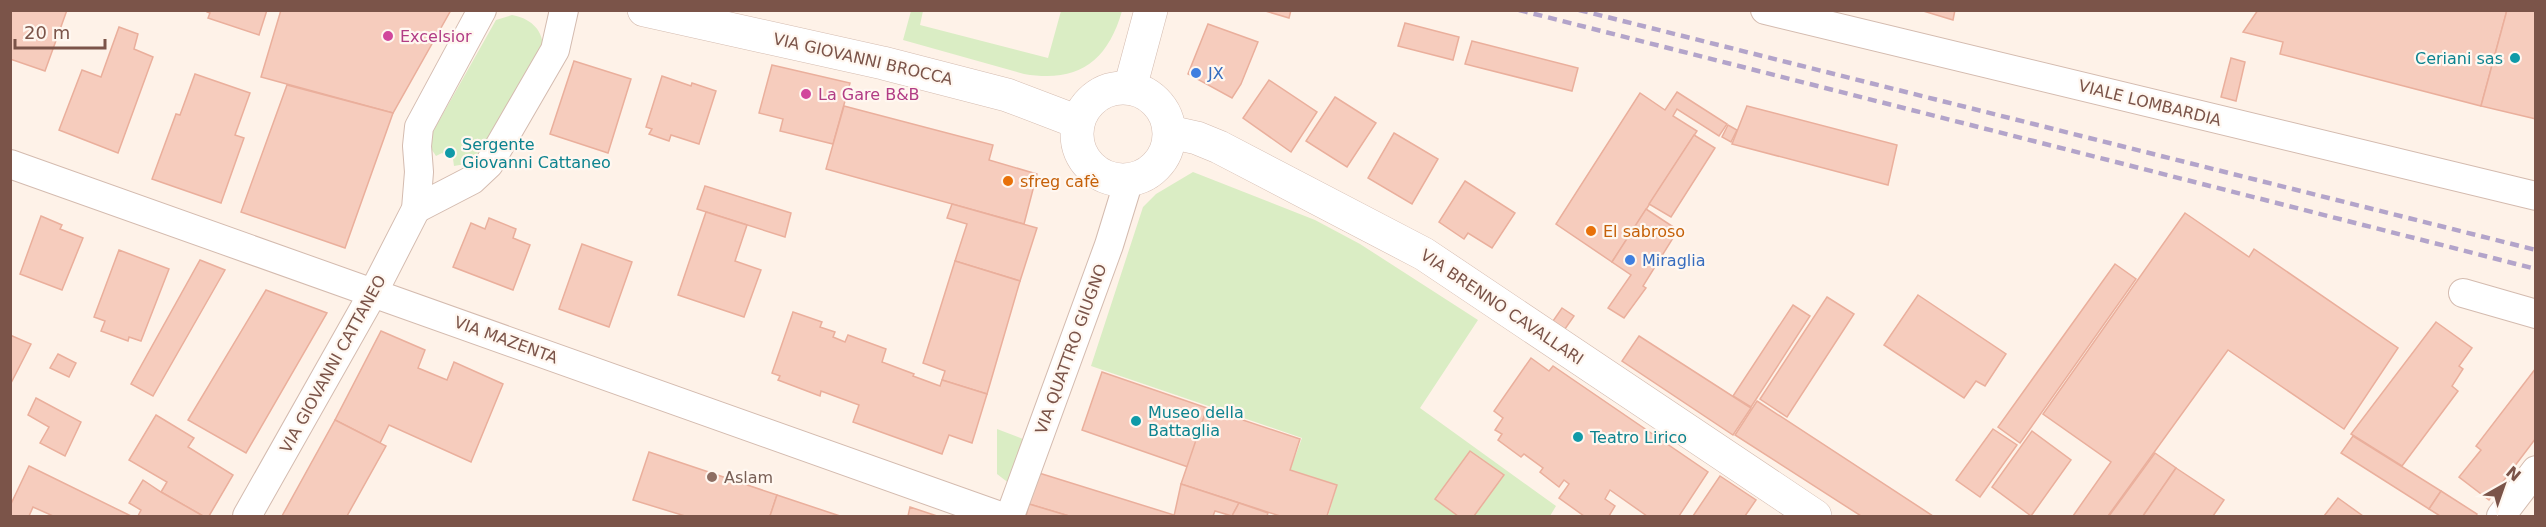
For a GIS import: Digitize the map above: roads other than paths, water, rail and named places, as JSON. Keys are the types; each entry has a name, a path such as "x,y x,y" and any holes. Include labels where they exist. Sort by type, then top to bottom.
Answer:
{"street":[{"name":"VIA GIOVANNI CATTANEO","path":"247,516 374,293 416,209 419,127 482,10"},
{"path":"416,209 472,180 489,164 555,50 564,10"},
{"name":"VIA GIOVANNI BROCCA","path":"644,10 883,63 1006,95 1078,122"},
{"path":"1130,88 1151,10"},
{"name":"VIALE LOMBARDIA","path":"1765,10 2535,196"},
{"path":"1117,88 1130,88 1148,94 1166,115 1170,132 1168,148 1157,166 1144,176 1129,180 1113,179 1104,176 1088,163 1079,148 1078,122 1084,109 1096,96 1117,88"},
{"name":"VIA BRENNO CAVALLARI","path":"1170,132 1197,138 1219,147 1424,254 1815,516"},
{"name":"VIA MAZENTA","path":"10,164 1000,516"},
{"name":"VIA QUATTRO GIUGNO","path":"1010,516 1109,245 1129,180"},
{"path":"2463,293 2535,314"},
{"path":"2501,516 2535,470"}],"railway":[{"path":"1519,10 2536,269"},
{"path":"1579,10 2536,250"}],"place":[{"name":"Excelsior","path":"388,36"},
{"name":"Ceriani sas","path":"2515,58"},
{"name":"JX","path":"1196,73"},
{"name":"La Gare B&B","path":"806,94"},
{"name":"Sergente Giovanni Cattaneo","path":"450,153"},
{"name":"sfreg cafè","path":"1008,181"},
{"name":"El sabroso","path":"1591,231"},
{"name":"Miraglia","path":"1630,260"},
{"name":"Museo della Battaglia","path":"1136,421"},
{"name":"Teatro Lirico","path":"1578,437"},
{"name":"Aslam","path":"712,477"}]}
